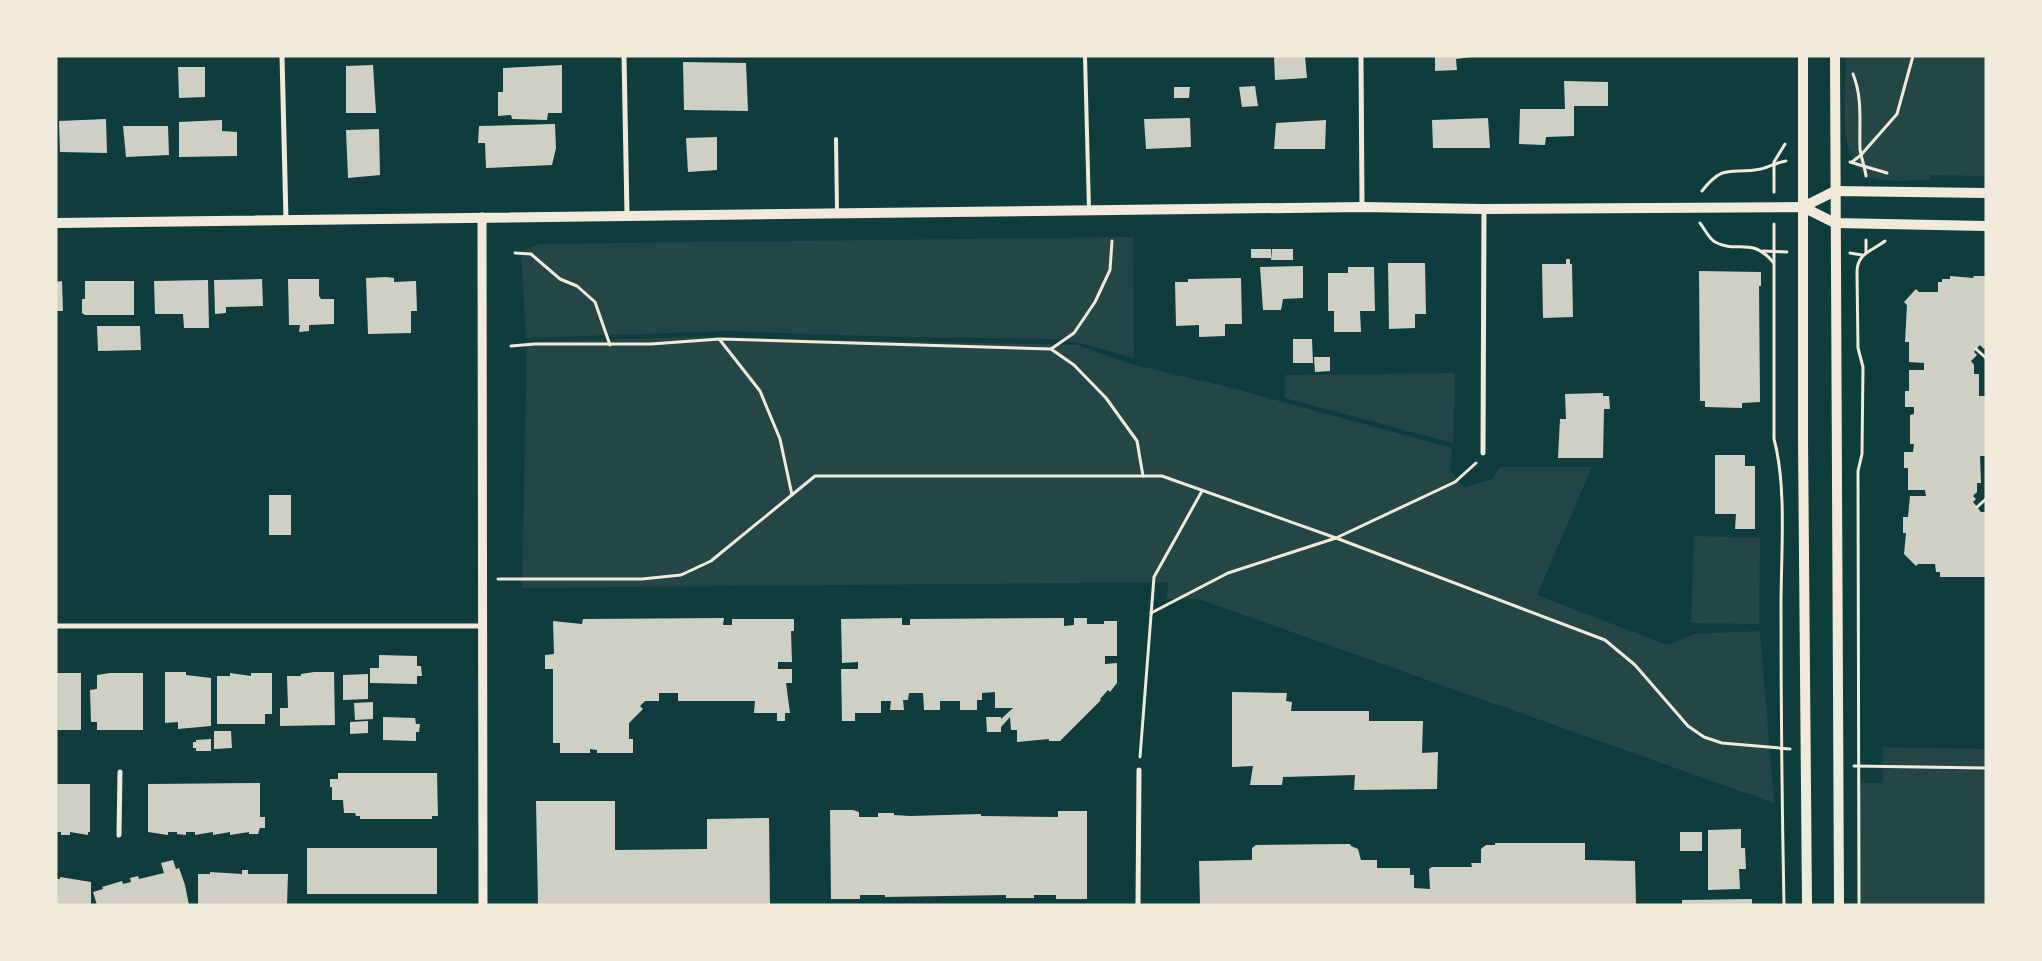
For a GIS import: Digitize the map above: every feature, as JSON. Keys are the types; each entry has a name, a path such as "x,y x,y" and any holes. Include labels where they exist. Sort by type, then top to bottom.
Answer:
{"main road":[{"path":"1803,56 1802,207 1808,905"},
{"path":"1835,56 1839,905"},
{"path":"56,223 1362,207 1484,209 1802,207 1835,191 1986,193"},
{"path":"1802,207 1835,223 1986,226"}],"street":[{"path":"282,56 286,220"},
{"path":"624,56 627,215"},
{"path":"1361,56 1362,207"},
{"path":"1483,453 1484,209"},
{"path":"482,217 483,905"},
{"path":"56,626 482,626"},
{"path":"1138,905 1140,770"},
{"path":"119,835 120,772"}],"lane":[{"path":"1085,56 1089,210"},
{"path":"836,139 837,213"}],"path":[{"path":"1892,174 1881,173 1864,164 1852,162 1861,155 1897,114 1913,56"},
{"path":"1852,65 1860,105 1861,155 1866,176"},
{"path":"1787,252 1762,251 1749,246 1729,246 1714,242 1688,207 1712,178 1725,171 1763,168 1774,162 1788,160"},
{"path":"1774,162 1775,175"},
{"path":"1774,240 1774,439 1779,456 1782,560 1784,905"},
{"path":"1859,905 1858,471 1862,454 1863,367 1858,348 1856,286 1857,266 1864,253 1866,240"},
{"path":"1052,350 1074,333 1095,302 1110,270 1112,241"},
{"path":"1852,253 1864,253 1879,246"},
{"path":"1762,251 1774,263"},
{"path":"515,252 531,254 560,279 576,286 595,302 610,345"},
{"path":"720,339 760,391 780,439 792,495"},
{"path":"511,346 535,344 610,345 720,339 1052,350 1074,365 1106,398 1137,441 1143,476"},
{"path":"1976,348 1986,358"},
{"path":"1151,613 1228,573 1336,538 1455,482 1480,459 1483,453"},
{"path":"482,579 642,579 681,575 711,561 815,476 1162,476 1336,538 1605,640 1636,665 1688,726 1704,737 1722,743 1782,749"},
{"path":"1140,770 1154,577 1202,491"},
{"path":"1977,507 1986,499"},
{"path":"1859,766 1986,768"}],"shaded area":[{"path":"1846,56 1986,56 1986,176 1931,175 1930,180 1894,181 1872,178 1860,171 1852,158 1845,125"},
{"path":"1133,237 1134,358 1076,342 1054,339 899,337 727,331 526,338 521,251 540,244"},
{"path":"697,337 1078,345 1126,363 1228,387 1452,448 1450,471 1464,487 1491,480 1500,467 1592,467 1537,595 1667,645 1694,634 1760,631 1774,803 1199,599 1166,599 1169,582 522,588 527,342"},
{"path":"1455,373 1453,443 1285,398 1285,375"},
{"path":"1694,536 1760,538 1759,624 1691,623"},
{"path":"1883,747 1986,749 1986,905 1860,905 1859,783 1883,783"}],"building":[{"path":"1274,56 1305,56 1307,78 1275,80"},
{"path":"1435,56 1472,57 1456,59 1457,70 1435,71"},
{"path":"683,62 746,63 748,111 684,110"},
{"path":"373,65 376,113 346,113 346,66"},
{"path":"562,65 562,113 548,113 547,120 512,119 511,115 498,116 498,92 503,92 503,68"},
{"path":"178,67 205,67 205,97 179,98"},
{"path":"1564,81 1608,82 1608,106 1574,106 1574,136 1546,137 1545,145 1519,144 1520,109 1565,109"},
{"path":"1255,86 1258,106 1242,107 1239,87"},
{"path":"1174,87 1190,87 1189,98 1174,98"},
{"path":"1190,118 1191,147 1146,149 1144,119"},
{"path":"1488,118 1490,148 1433,148 1432,120"},
{"path":"106,119 107,153 60,152 59,121"},
{"path":"222,120 222,131 237,132 237,156 179,157 179,122"},
{"path":"1326,120 1325,149 1274,149 1276,123"},
{"path":"555,124 556,148 552,165 486,168 485,143 478,143 479,126"},
{"path":"123,126 168,126 169,155 126,157"},
{"path":"379,129 380,175 348,178 346,130"},
{"path":"717,137 717,170 688,172 686,138"},
{"path":"1251,249 1271,249 1271,258 1251,258"},
{"path":"1272,249 1293,249 1293,260 1271,260"},
{"path":"1566,259 1570,259 1570,264 1572,264 1573,317 1543,318 1542,264 1566,264"},
{"path":"1388,263 1425,263 1426,314 1415,314 1415,328 1389,329"},
{"path":"1303,266 1303,298 1283,299 1281,310 1263,310 1260,267"},
{"path":"1348,267 1374,267 1375,311 1360,311 1361,332 1334,332 1334,311 1328,311 1328,273 1348,273"},
{"path":"1699,271 1761,272 1761,286 1759,286 1760,402 1742,403 1742,408 1705,407 1705,401 1700,401"},
{"path":"1950,276 1974,278 1973,276 1986,276 1986,347 1984,349 1980,345 1974,352 1977,355 1971,361 1974,365 1974,374 1979,374 1979,396 1985,396 1985,456 1980,456 1981,483 1977,483 1977,492 1973,496 1976,499 1973,502 1981,512 1986,512 1986,577 1940,577 1940,572 1936,572 1935,564 1918,564 1916,566 1904,554 1906,533 1903,533 1903,517 1908,517 1910,496 1926,496 1925,490 1908,490 1908,468 1904,468 1904,452 1913,452 1914,444 1910,444 1910,415 1914,414 1914,407 1905,407 1905,391 1909,391 1909,370 1924,370 1924,363 1909,362 1909,342 1905,342 1907,305 1904,302 1916,289 1919,292 1938,292 1938,282 1942,282 1942,279 1950,279"},
{"path":"366,278 394,278 394,282 416,281 417,311 411,311 411,333 368,334"},
{"path":"1241,278 1242,324 1225,324 1225,336 1199,337 1199,325 1176,326 1175,282 1188,282 1188,279"},
{"path":"262,279 263,306 226,307 226,313 215,314 214,280"},
{"path":"288,279 319,279 319,296 321,299 334,299 334,324 309,325 309,331 299,332 300,325 289,325"},
{"path":"208,280 209,328 184,328 183,314 155,314 154,281"},
{"path":"62,281 63,311 56,311 56,282"},
{"path":"85,281 134,281 134,315 85,315 82,313 82,299 85,299"},
{"path":"97,326 140,326 141,350 98,351"},
{"path":"1293,339 1312,339 1313,363 1293,363"},
{"path":"1314,357 1330,357 1330,371 1315,372"},
{"path":"1603,393 1603,396 1609,396 1610,409 1604,409 1603,458 1558,458 1560,419 1566,419 1565,394"},
{"path":"1715,455 1745,455 1745,466 1755,466 1755,529 1735,529 1736,514 1715,514"},
{"path":"269,495 291,495 291,535 269,535"},
{"path":"724,618 723,625 732,625 732,619 794,619 794,631 791,631 792,662 778,662 778,669 792,669 792,683 786,683 790,713 785,713 785,721 777,721 777,713 754,713 755,701 678,701 678,693 659,693 659,701 645,701 640,706 643,709 629,723 629,739 633,739 633,753 597,753 597,750 590,749 590,753 560,753 560,743 553,743 553,669 545,669 545,655 554,654 553,621 582,624 583,619"},
{"path":"902,618 902,625 910,625 910,619 1064,618 1064,626 1074,625 1074,618 1087,618 1087,624 1104,624 1104,621 1117,621 1117,656 1105,656 1105,664 1117,663 1117,683 1110,692 1108,690 1101,700 1060,741 1049,741 1049,739 1017,742 1017,730 1011,730 1010,717 1001,727 1001,732 987,732 986,717 1001,717 1001,719 1013,708 995,708 995,692 982,693 982,700 977,700 977,710 960,710 960,701 940,701 940,710 924,710 923,693 909,693 908,700 903,700 904,710 890,710 891,701 881,701 881,713 855,713 855,721 842,721 841,669 858,669 858,662 842,663 841,619"},
{"path":"379,655 417,656 417,666 421,666 422,676 417,676 417,684 370,683 370,668 379,668"},
{"path":"165,672 186,672 186,675 211,678 211,726 178,729 178,722 165,723"},
{"path":"334,672 335,725 280,726 280,708 288,708 287,676 301,676 301,674"},
{"path":"56,673 81,673 81,730 56,730"},
{"path":"143,673 143,730 97,730 97,722 91,722 90,690 97,689 97,675"},
{"path":"230,673 251,676 251,673 272,673 272,714 265,714 265,724 217,724 217,676 230,676"},
{"path":"368,674 368,699 343,700 343,675"},
{"path":"1232,692 1287,693 1286,701 1292,702 1291,711 1369,711 1369,721 1423,721 1422,753 1438,752 1437,789 1354,790 1355,775 1283,777 1282,785 1250,785 1253,766 1232,767"},
{"path":"373,702 373,719 355,720 354,703"},
{"path":"383,717 415,718 416,724 420,724 419,732 416,732 416,741 383,740"},
{"path":"368,721 368,733 350,734 350,722"},
{"path":"214,731 231,731 232,748 214,749"},
{"path":"211,739 211,751 196,751 196,748 193,748 193,742 196,742 196,740"},
{"path":"338,773 437,773 438,816 432,816 432,819 360,819 360,816 356,816 355,813 344,813 343,800 332,800 332,787 330,787 330,779 338,779"},
{"path":"260,783 260,817 265,817 265,828 260,828 258,834 249,834 249,832 230,835 230,832 213,835 213,832 195,835 195,832 186,832 186,835 168,832 168,835 148,832 148,784"},
{"path":"56,784 90,784 90,832 88,832 88,835 70,832 70,835 61,835 61,832 56,832"},
{"path":"536,801 615,801 615,850 707,849 707,819 769,818 770,905 538,905"},
{"path":"830,810 853,810 859,812 859,817 878,817 878,813 894,813 894,815 910,816 981,814 981,816 1058,817 1058,811 1087,811 1087,899 1056,899 1056,895 1034,895 1034,898 1006,898 1006,895 885,897 885,895 860,895 860,899 831,899"},
{"path":"1741,829 1741,848 1745,848 1746,869 1739,869 1740,889 1708,890 1708,830"},
{"path":"1680,832 1702,832 1702,851 1680,851"},
{"path":"1495,843 1585,843 1585,860 1635,861 1636,905 1200,905 1199,861 1252,860 1252,848 1256,845 1350,844 1358,849 1361,860 1377,860 1377,868 1410,868 1410,875 1414,875 1414,888 1430,889 1429,869 1432,867 1472,867 1471,863 1481,863 1481,849 1486,845 1495,845"},
{"path":"307,848 437,848 437,894 307,894"},
{"path":"173,860 176,869 179,868 189,905 97,905 93,892 122,881 123,884 131,882 130,878 138,876 139,879 164,873 161,863"},
{"path":"242,870 248,870 248,874 288,874 287,905 198,905 198,874 210,874 210,872 242,874"},
{"path":"60,877 91,882 91,905 56,905 56,879 60,879"},
{"path":"1752,899 1752,905 1682,905 1682,900"}]}
